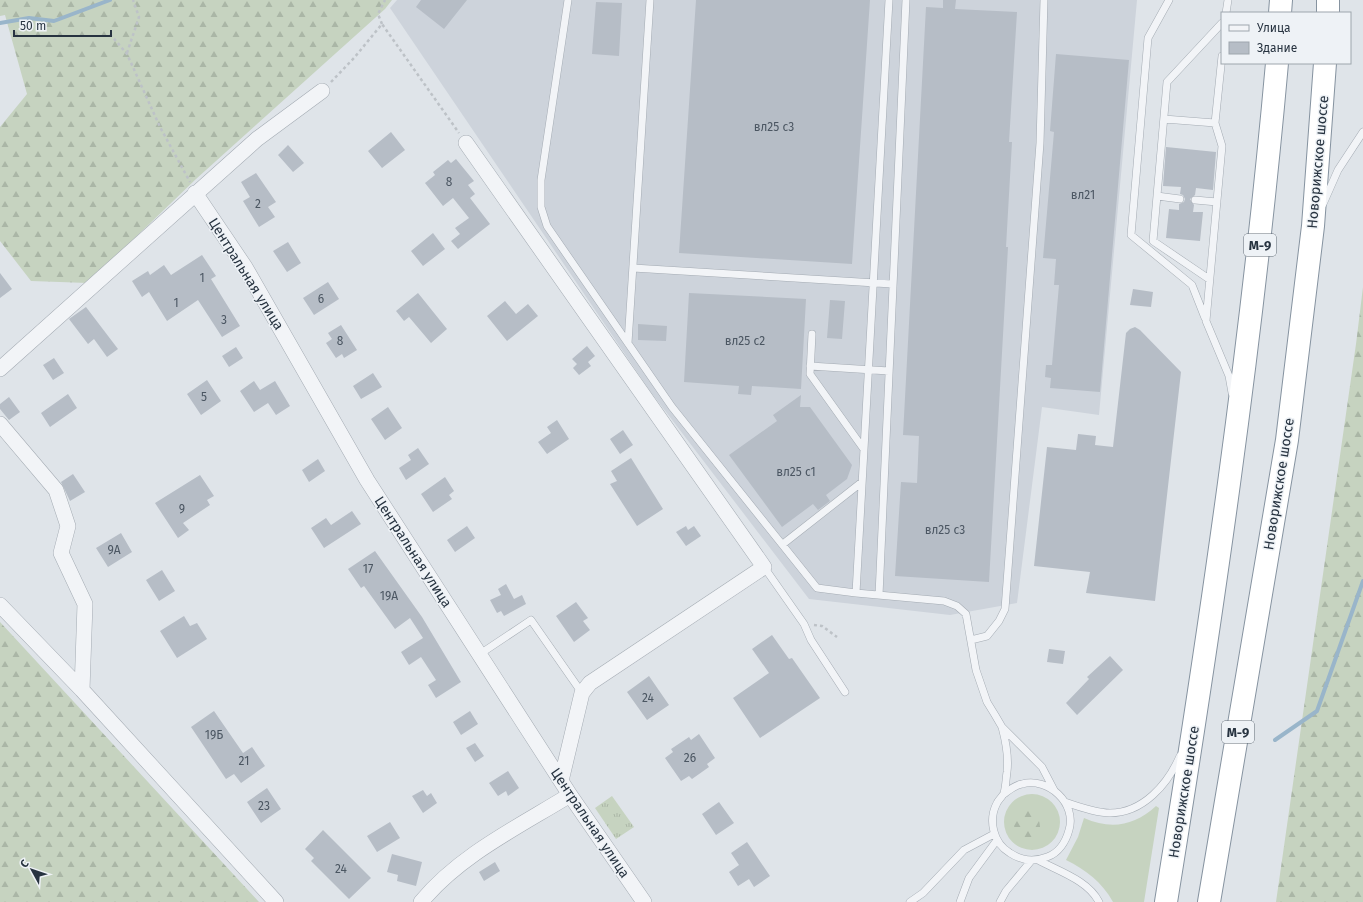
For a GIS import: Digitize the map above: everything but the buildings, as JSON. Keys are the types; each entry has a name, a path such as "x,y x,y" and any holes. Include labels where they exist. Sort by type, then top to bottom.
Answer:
{"highway":[{"path":"1280,12 1281,0"},
{"path":"1328,0 1328,12"},
{"name":"Новорижское шоссе","path":"1166,902 1195,725 1238,427 1266,195 1277,64"},
{"name":"Новорижское шоссе","path":"1209,902 1287,440 1313,226 1325,64"}],"street":[{"path":"0,369 195,193 258,139 322,91"},
{"path":"466,143 764,567 590,683 582,693 561,781"},
{"name":"Центральная улица","path":"195,193 245,267 367,480 570,795 644,902"},
{"path":"0,424 56,490 68,526 61,553 85,604 82,690"},
{"path":"0,605 82,690 276,902"},
{"path":"420,902 445,877 466,860 570,795"}],"lane":[{"path":"568,0 541,180 541,207 548,226 672,406 817,588 944,601 956,606 966,614 976,670 987,702 1002,726 1042,767 1054,790 1065,802 1070,814 1070,826 1066,838 1054,852 1034,860 1006,891 1000,902"},
{"path":"628,342 650,0"},
{"path":"856,593 872,283 889,0"},
{"path":"879,594 906,0"},
{"path":"971,640 987,636 999,621 1005,609 1040,143 1044,0"},
{"path":"1169,0 1148,38 1131,235 1192,284 1229,376 1238,427"},
{"path":"1226,12 1228,0"},
{"path":"1210,280 1153,240 1167,82 1221,24"},
{"path":"1206,321 1222,146 1215,123 1221,64"},
{"path":"1164,119 1215,123"},
{"path":"1313,226 1338,170 1363,132"},
{"path":"1157,196 1180,199"},
{"path":"1194,200 1217,202"},
{"path":"633,268 892,284"},
{"path":"812,334 810,374 863,448"},
{"path":"810,366 889,371"},
{"path":"783,544 862,482"},
{"path":"764,567 804,624 811,640 845,692"},
{"path":"480,654 531,620 582,693"},
{"path":"1065,802 1111,813 1136,807 1158,791 1174,771 1195,725"},
{"path":"1002,726 1007,748 1007,771 1004,794"},
{"path":"1054,790 1034,782 1023,783 1012,787 997,802 993,813 992,824 996,837 1005,851 1017,858 1034,860 1084,884 1097,897 1099,902"},
{"path":"910,902 923,892 964,850 996,837"},
{"path":"960,902 969,878 996,837"}],"path":[{"path":"127,54 139,17 133,0"},
{"path":"386,0 378,14 382,24 466,143"},
{"path":"322,91 354,58 382,24"},
{"path":"110,34 127,54 160,128 195,193"},
{"path":"804,624 822,626 837,637"}],"shaded area":[{"path":"397,0 1137,0 1099,415 1042,407 1017,603 950,615 809,599 650,391 390,8"}],"green space":[{"path":"0,0 392,0 385,9 196,179 88,283 31,281 0,241 0,127 27,94 5,15 0,16"},
{"path":"1363,287 1363,902 1276,902 1356,344"},
{"path":"0,622 259,902 0,902"},
{"path":"1026,794 1038,794 1048,798 1056,806 1060,816 1060,828 1056,838 1048,846 1038,850 1026,850 1016,846 1008,838 1004,828 1004,816 1008,806 1016,798"},
{"path":"612,796 634,827 616,839 595,808"},
{"path":"1156,806 1159,808 1144,902 1113,902 1104,888 1093,877 1066,860 1078,837 1084,818 1104,824 1122,824 1139,818"},
{"path":"1033,808 1038,812 1041,834 1021,840 1016,835 1013,821 1019,811 1026,811"}],"waterway":[{"path":"0,23 29,18 54,21 110,0"},
{"path":"1275,740 1317,711 1363,581"}]}
